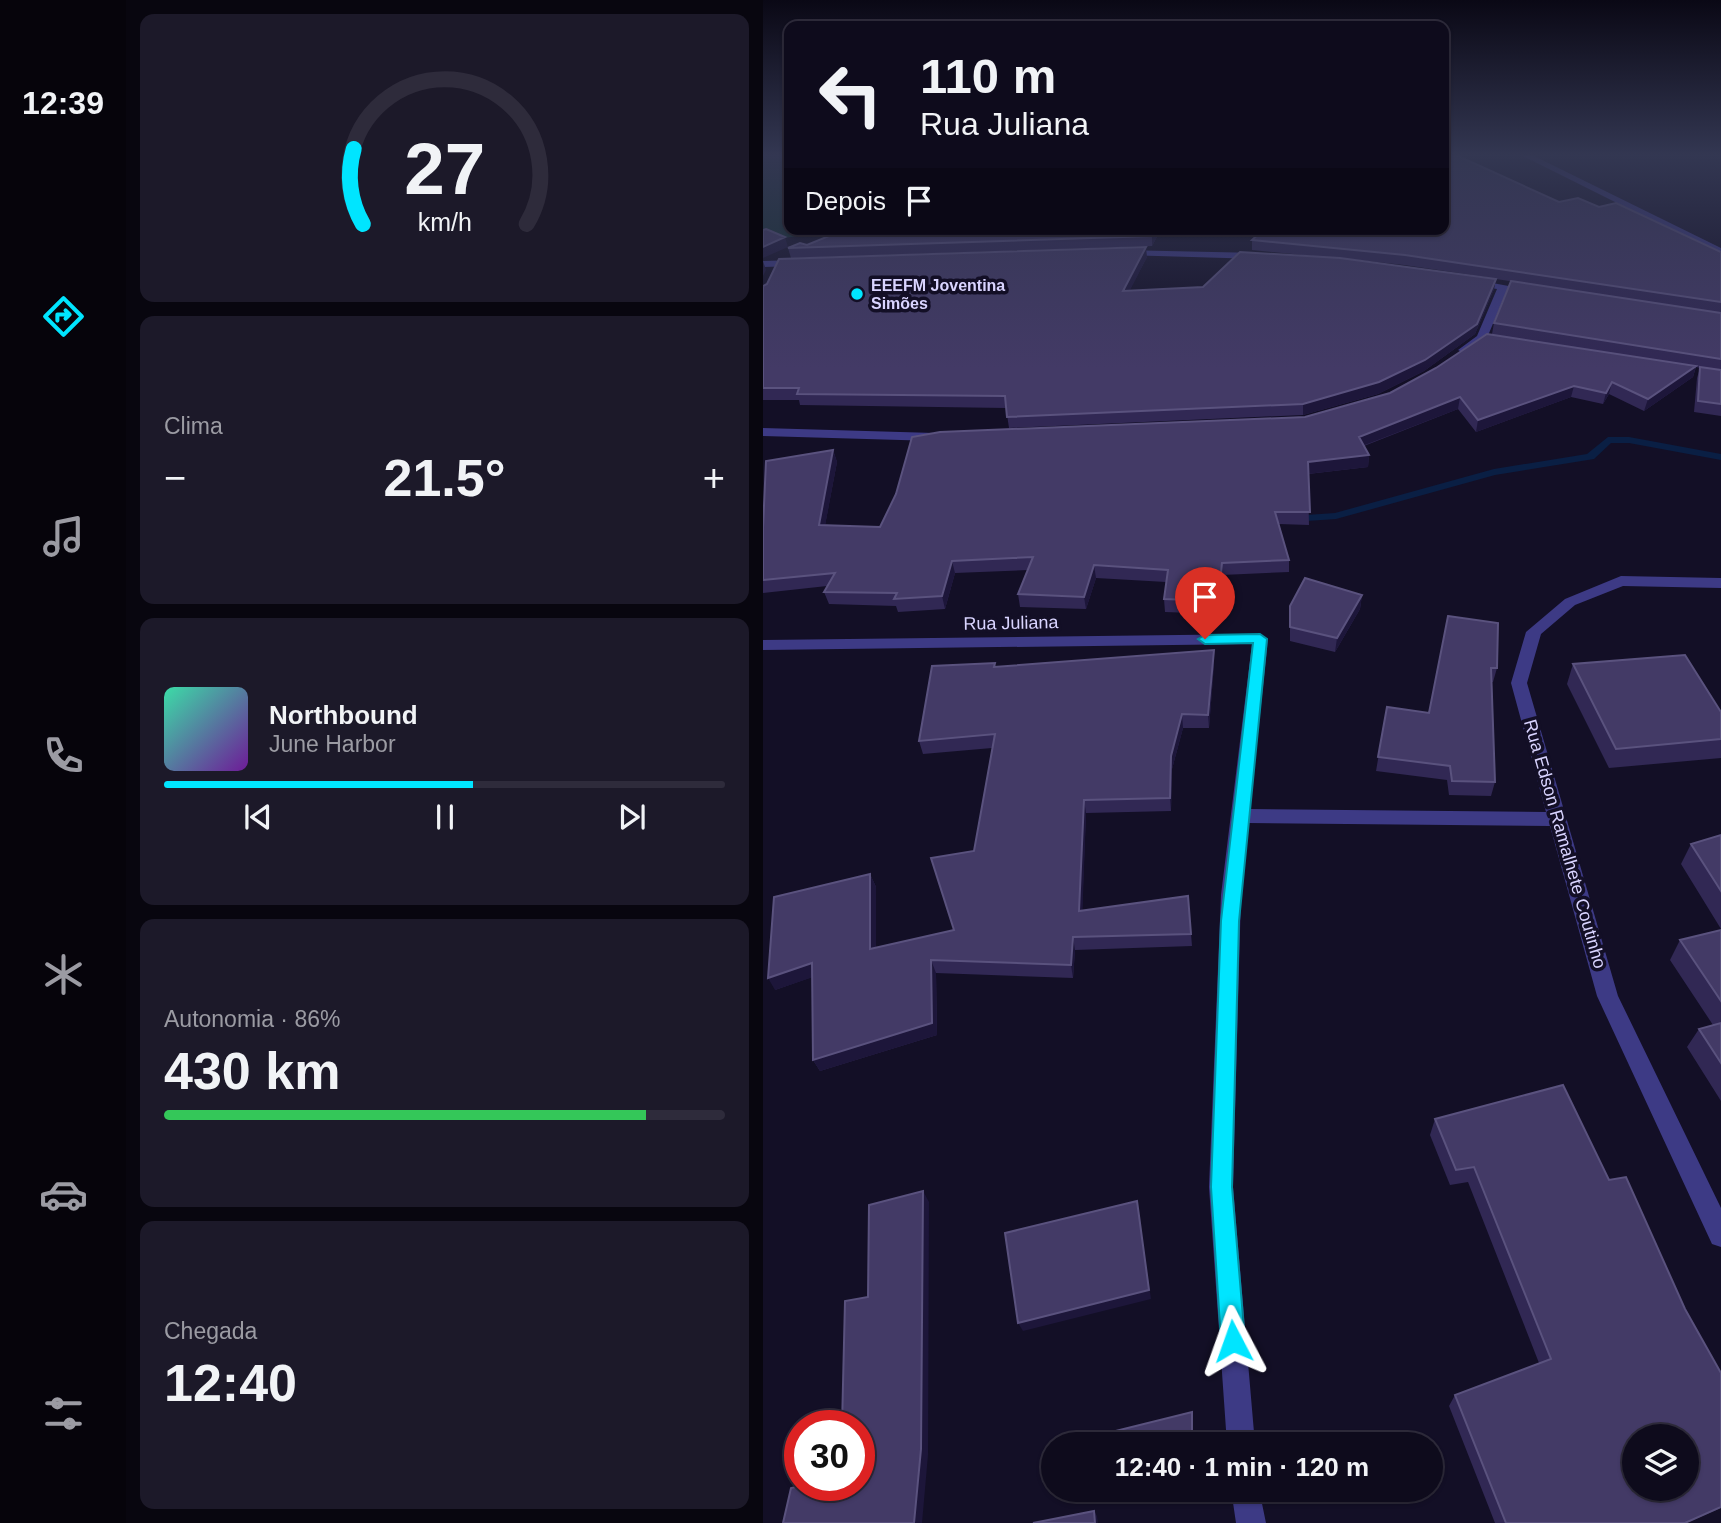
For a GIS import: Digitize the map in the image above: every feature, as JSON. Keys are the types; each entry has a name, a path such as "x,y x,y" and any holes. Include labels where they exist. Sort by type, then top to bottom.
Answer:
{"street":[{"path":"1669,226 1721,252"},
{"path":"1114,252 1278,257"},
{"path":"763,263 787,253"},
{"path":"763,263 774,268 815,262"},
{"path":"1463,281 1544,293"},
{"path":"1450,360 1489,339 1503,287"},
{"path":"763,432 951,436"},
{"name":"Rua Edson Ramalhete Coutinho","path":"1721,583 1621,581 1570,602 1534,632 1519,683 1608,996 1721,1235"},
{"name":"Rua Juliana","path":"763,645 1260,639 1240,816"},
{"path":"1240,1432 1221,1187 1231,895 1240,816 1558,819"},
{"path":"1247,1502 1251,1523"}],"green space":[{"path":"763,226 784,226 784,235 810,235 763,240"}],"building":[{"path":"1449,226 1665,226 1721,252 1721,302 1405,255 1252,240 1257,235 1449,235"},
{"path":"763,230 785,237 763,247"},
{"path":"831,235 1152,235 788,248 800,243 807,245"},
{"path":"1146,247 1123,291 1203,287 1240,252 1340,258 1496,279 1477,324 1425,360 1379,382 1303,404 1007,417 1005,396 797,394 799,388 763,388 763,286 767,284 779,259"},
{"path":"1511,281 1721,313 1721,359 1494,323"},
{"path":"1487,334 1696,366 1648,399 1612,382 1606,393 1574,386 1478,420 1460,397 1359,437 1369,455 1308,462 1310,512 1275,512 1289,560 1222,563 1218,601 1164,599 1168,570 1094,565 1084,597 1018,594 1033,557 952,561 942,596 894,599 897,593 824,592 835,573 763,580 766,461 833,450 819,525 880,527 896,494 912,437 940,432 1305,417 1390,393 1436,368"},
{"path":"1700,367 1721,370 1721,404 1698,401"},
{"path":"1305,578 1362,595 1337,638 1290,627 1290,606"},
{"path":"1448,616 1498,623 1497,668 1491,668 1495,782 1452,781 1450,766 1378,757 1387,707 1429,713"},
{"path":"1214,650 1208,715 1182,714 1171,756 1170,798 1084,800 1079,911 1188,896 1191,934 1073,937 1071,965 931,960 932,1023 813,1060 812,963 768,978 774,897 870,874 870,949 954,930 931,858 974,851 995,734 919,741 932,666 995,663 994,667"},
{"path":"1685,655 1721,712 1721,739 1616,749 1573,664"},
{"path":"1721,835 1721,891 1691,844"},
{"path":"1721,930 1721,1001 1680,940"},
{"path":"1721,1023 1721,1063 1699,1029"},
{"path":"1563,1085 1609,1180 1626,1177 1685,1309 1721,1373 1721,1507 1685,1523 1506,1523 1455,1395 1551,1359 1474,1167 1456,1170 1435,1119"},
{"path":"923,1191 921,1449 914,1523 783,1523 788,1501 875,1501 875,1410 842,1410 845,1301 868,1297 869,1205"},
{"path":"1137,1201 1149,1290 1018,1323 1005,1233"},
{"path":"1192,1412 1192,1432 1111,1432"},
{"path":"1094,1511 1095,1523 1033,1523"}],"waterway":[{"path":"1292,519 1336,516 1494,472 1590,457 1608,440 1629,440 1721,457"}],"place":[{"name":"EEEFM Joventina Simões","path":"857,294"}],"route":[{"path":"1205,639 1260,639 1230,921 1221,1187 1233,1341"}]}
